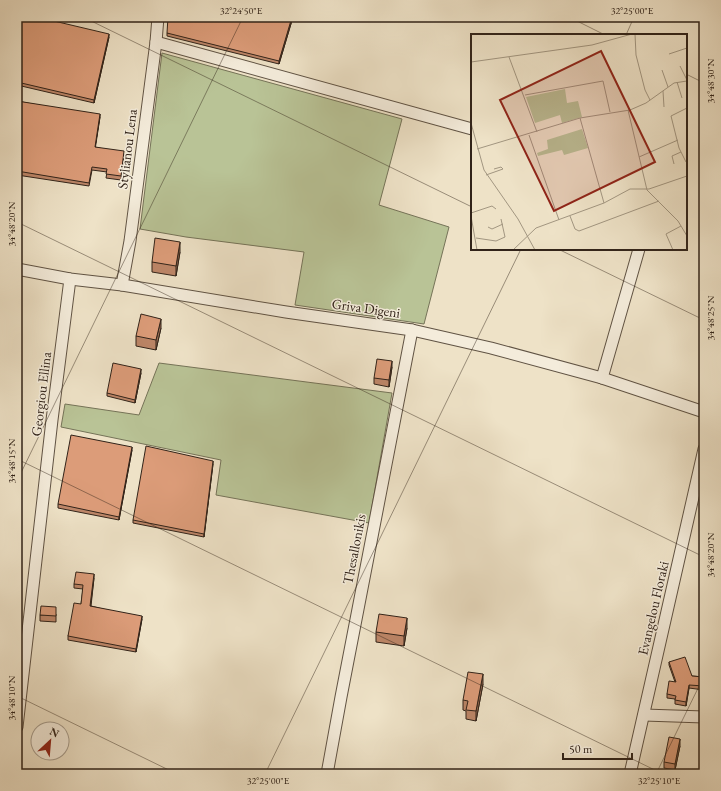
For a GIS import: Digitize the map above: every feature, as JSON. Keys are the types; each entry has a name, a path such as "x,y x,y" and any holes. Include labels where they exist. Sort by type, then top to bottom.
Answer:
{"street":[{"name":"Stylianou Lena","path":"122,285 130,241 158,17"},
{"path":"156,42 471,129"},
{"path":"602,378 639,250"},
{"name":"Griva Digeni","path":"17,269 70,279 122,285 286,312 412,330 491,348 602,378 704,412"},
{"name":"Georgiou Ellina","path":"17,727 52,420 70,279"},
{"name":"Thesallonikis","path":"327,774 412,330"},
{"name":"Evangelou Floraki","path":"630,774 704,449"},
{"path":"644,715 704,718"}],"green space":[{"path":"162,53 402,119 379,205 449,227 424,324 295,305 304,252 186,237 140,229"},
{"path":"159,363 392,393 369,523 216,495 221,460 61,427 65,404 139,415"}],"building":[{"path":"17,17 37,17 109,34 94,100 17,82"},
{"path":"168,17 292,17 279,61 167,33"},
{"path":"17,101 100,114 95,147 124,151 121,176 106,174 107,169 92,167 89,183 17,171"},
{"path":"155,238 180,242 176,266 152,262"},
{"path":"141,314 161,319 156,340 136,336"},
{"path":"377,359 392,361 389,380 374,378"},
{"path":"113,363 141,369 135,400 107,393"},
{"path":"71,435 132,447 119,517 58,504"},
{"path":"146,446 213,461 204,534 133,520"},
{"path":"76,572 94,574 90,606 142,616 136,649 68,636 74,603 81,604 83,585 74,584"},
{"path":"41,606 56,607 56,616 40,615"},
{"path":"379,614 407,618 404,636 376,632"},
{"path":"685,657 692,676 704,677 704,686 689,685 686,702 675,700 676,696 667,694 669,681 676,682 669,662"},
{"path":"468,672 483,674 476,711 466,710 468,701 463,700"},
{"path":"669,737 680,739 675,764 664,762"}]}
